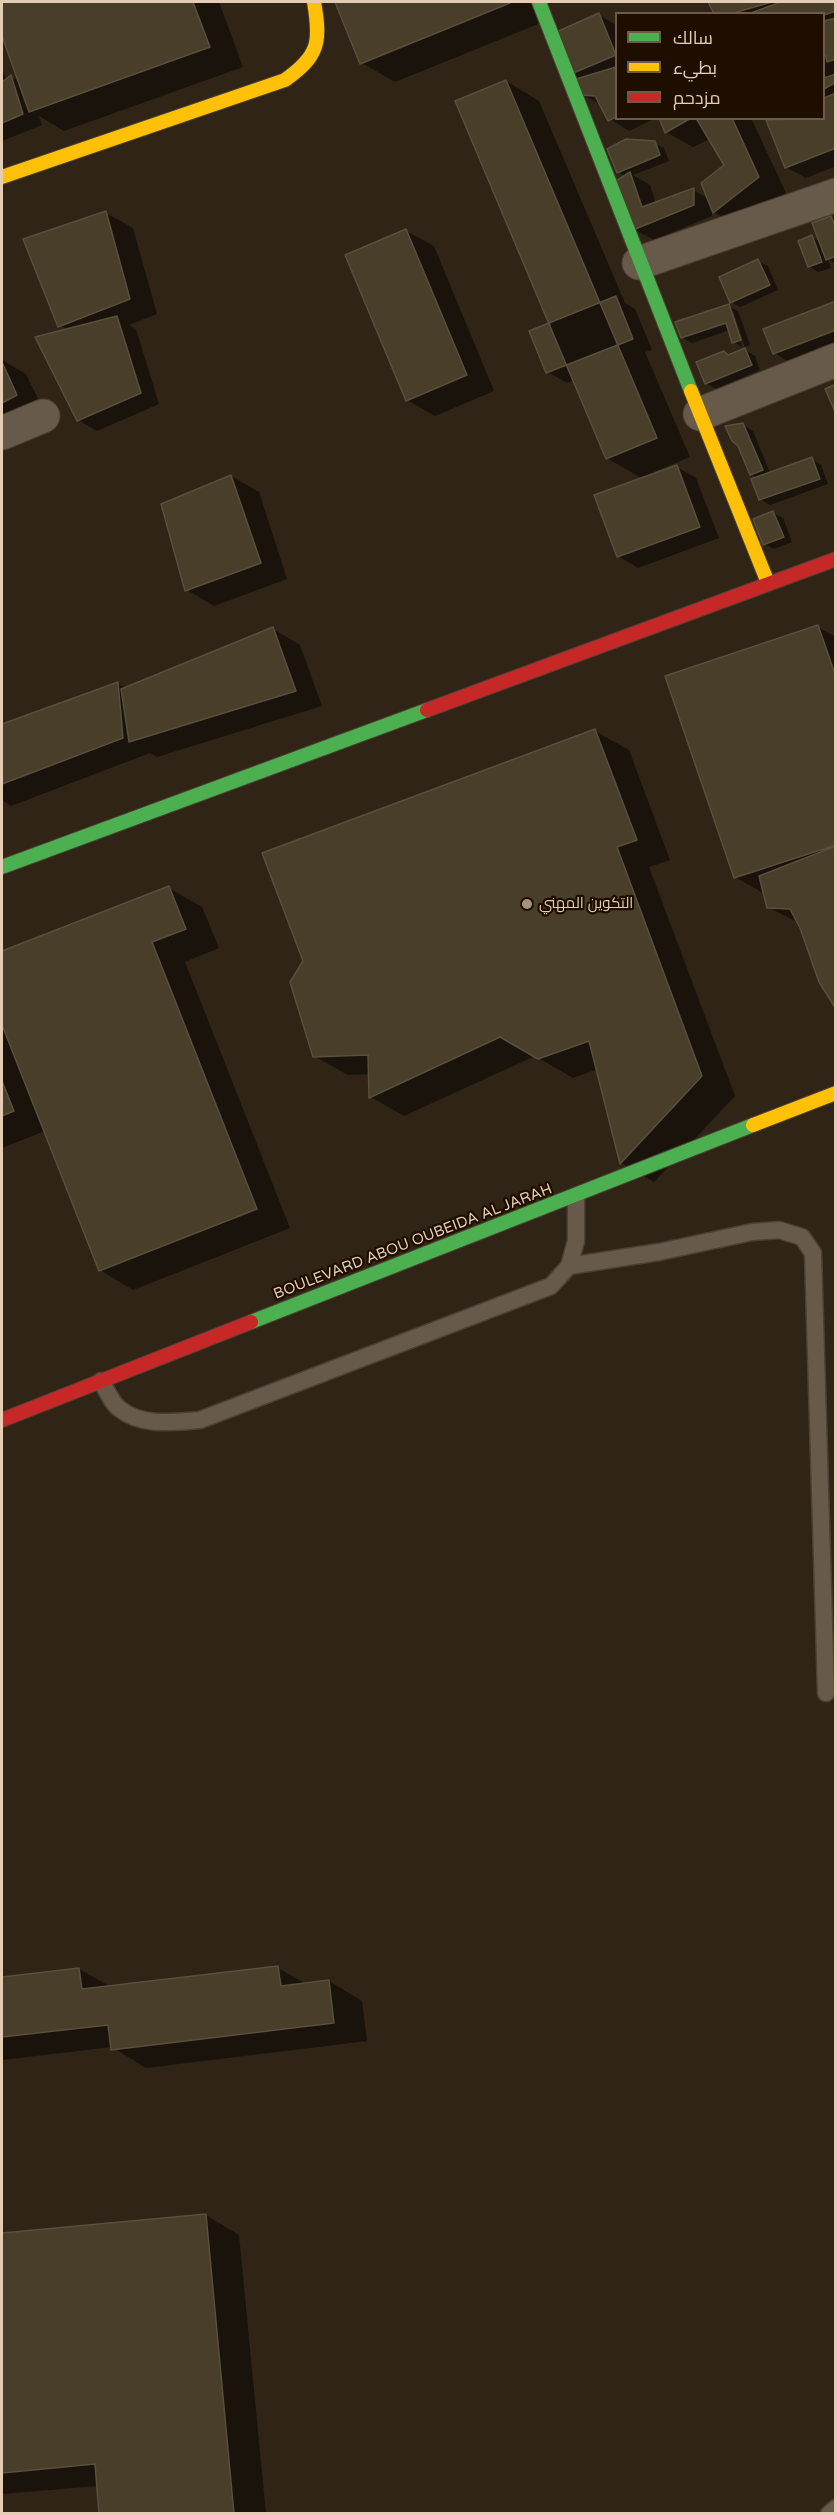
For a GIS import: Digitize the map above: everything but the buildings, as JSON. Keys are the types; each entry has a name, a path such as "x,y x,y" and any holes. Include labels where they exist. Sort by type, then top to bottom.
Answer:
{"street":[{"path":"2,177 285,80 304,67 313,54 320,37 314,2"},
{"path":"539,2 639,263 768,583"},
{"path":"639,263 836,195"},
{"path":"700,414 836,360"},
{"path":"2,433 43,416"},
{"path":"2,867 836,559"},
{"name":"BOULEVARD ABOU OUBEIDA AL JARAH","path":"2,1419 836,1093"}],"lane":[{"path":"101,1381 118,1409 138,1418 165,1423 200,1420 551,1286 570,1266 576,1241 576,1196"},
{"path":"570,1266 659,1252 752,1232 779,1230 802,1238 813,1253 826,1693"},
{"path":"829,2514 836,2508"}],"traffic: fast":[{"path":"539,2 691,391"},
{"path":"2,867 427,710"},
{"path":"251,1322 753,1125"}],"traffic: slow":[{"path":"2,177 285,80 305,63 315,47 317,28 314,2"},
{"path":"691,391 768,583"},
{"path":"753,1125 836,1093"}],"traffic: jam":[{"path":"427,710 836,559"},
{"path":"2,1420 251,1322"}],"place":[{"name":"التكوين المهني","path":"527,904"}]}
